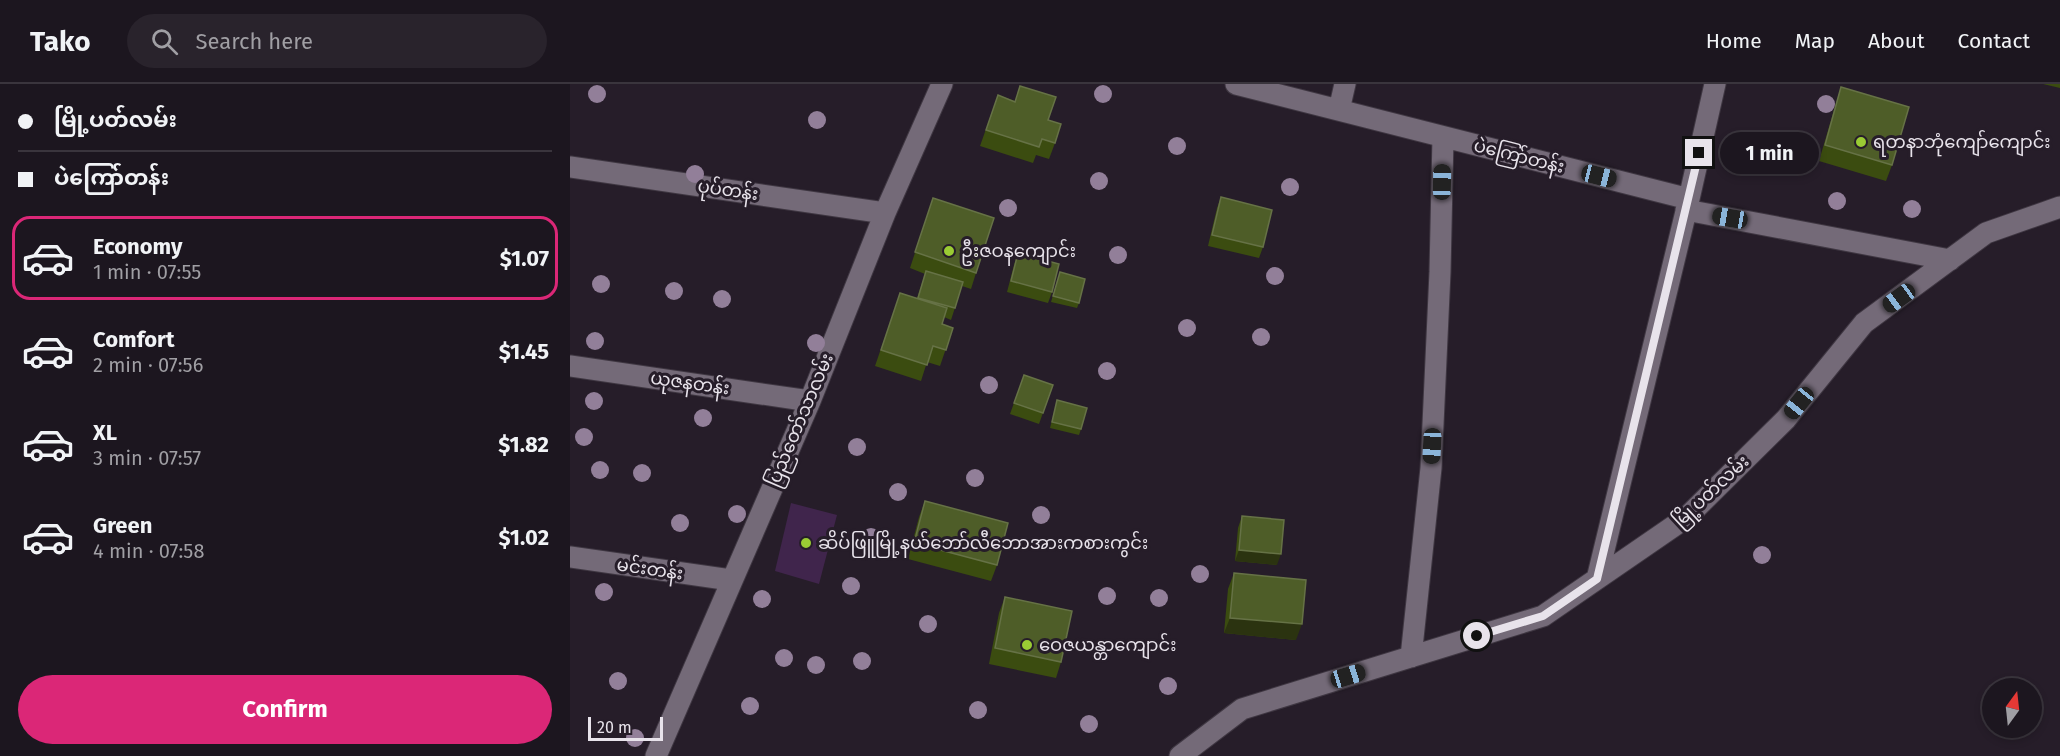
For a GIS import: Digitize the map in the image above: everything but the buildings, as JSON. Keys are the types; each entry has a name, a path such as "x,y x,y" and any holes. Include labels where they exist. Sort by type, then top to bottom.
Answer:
{"street":[{"name":"ပြည်တော်သာလမ်း","path":"656,756 810,401 885,213 942,84"},
{"name":"ပဲကြော်တန်း","path":"1236,84 1443,137 1688,204 1950,260"},
{"path":"1339,110 1345,84"},
{"path":"1597,579 1715,84"},
{"path":"1411,657 1431,468 1440,272 1443,137"},
{"name":"ပုပ်တန်း","path":"570,167 885,213"},
{"name":"မြို့ပတ်လမ်း","path":"1180,756 1242,709 1543,616 1687,517 1786,419 1864,323 1986,233 2060,207"},
{"name":"ယုဇနတန်း","path":"570,366 810,401"},
{"name":"မင်းတန်း","path":"570,557 731,580"}],"shaded area":[{"name":"ဆိပ်ဖြူမြို့နယ်ဘော်လီဘောအားကစားကွင်း","path":"791,503 837,515 819,584 775,571"}],"place":[{"name":"ရတနာဘုံကျော်ကျောင်း","path":"1861,142"},
{"name":"ဦးဇဝနကျောင်း","path":"949,251"},
{"name":"ဆိပ်ဖြူမြို့နယ်ဘော်လီဘောအားကစားကွင်း","path":"806,543"},
{"name":"ဝေဇယန္တာကျောင်း","path":"1027,645"}],"route":[{"path":"1477,636 1543,616 1597,579 1699,153"}]}
